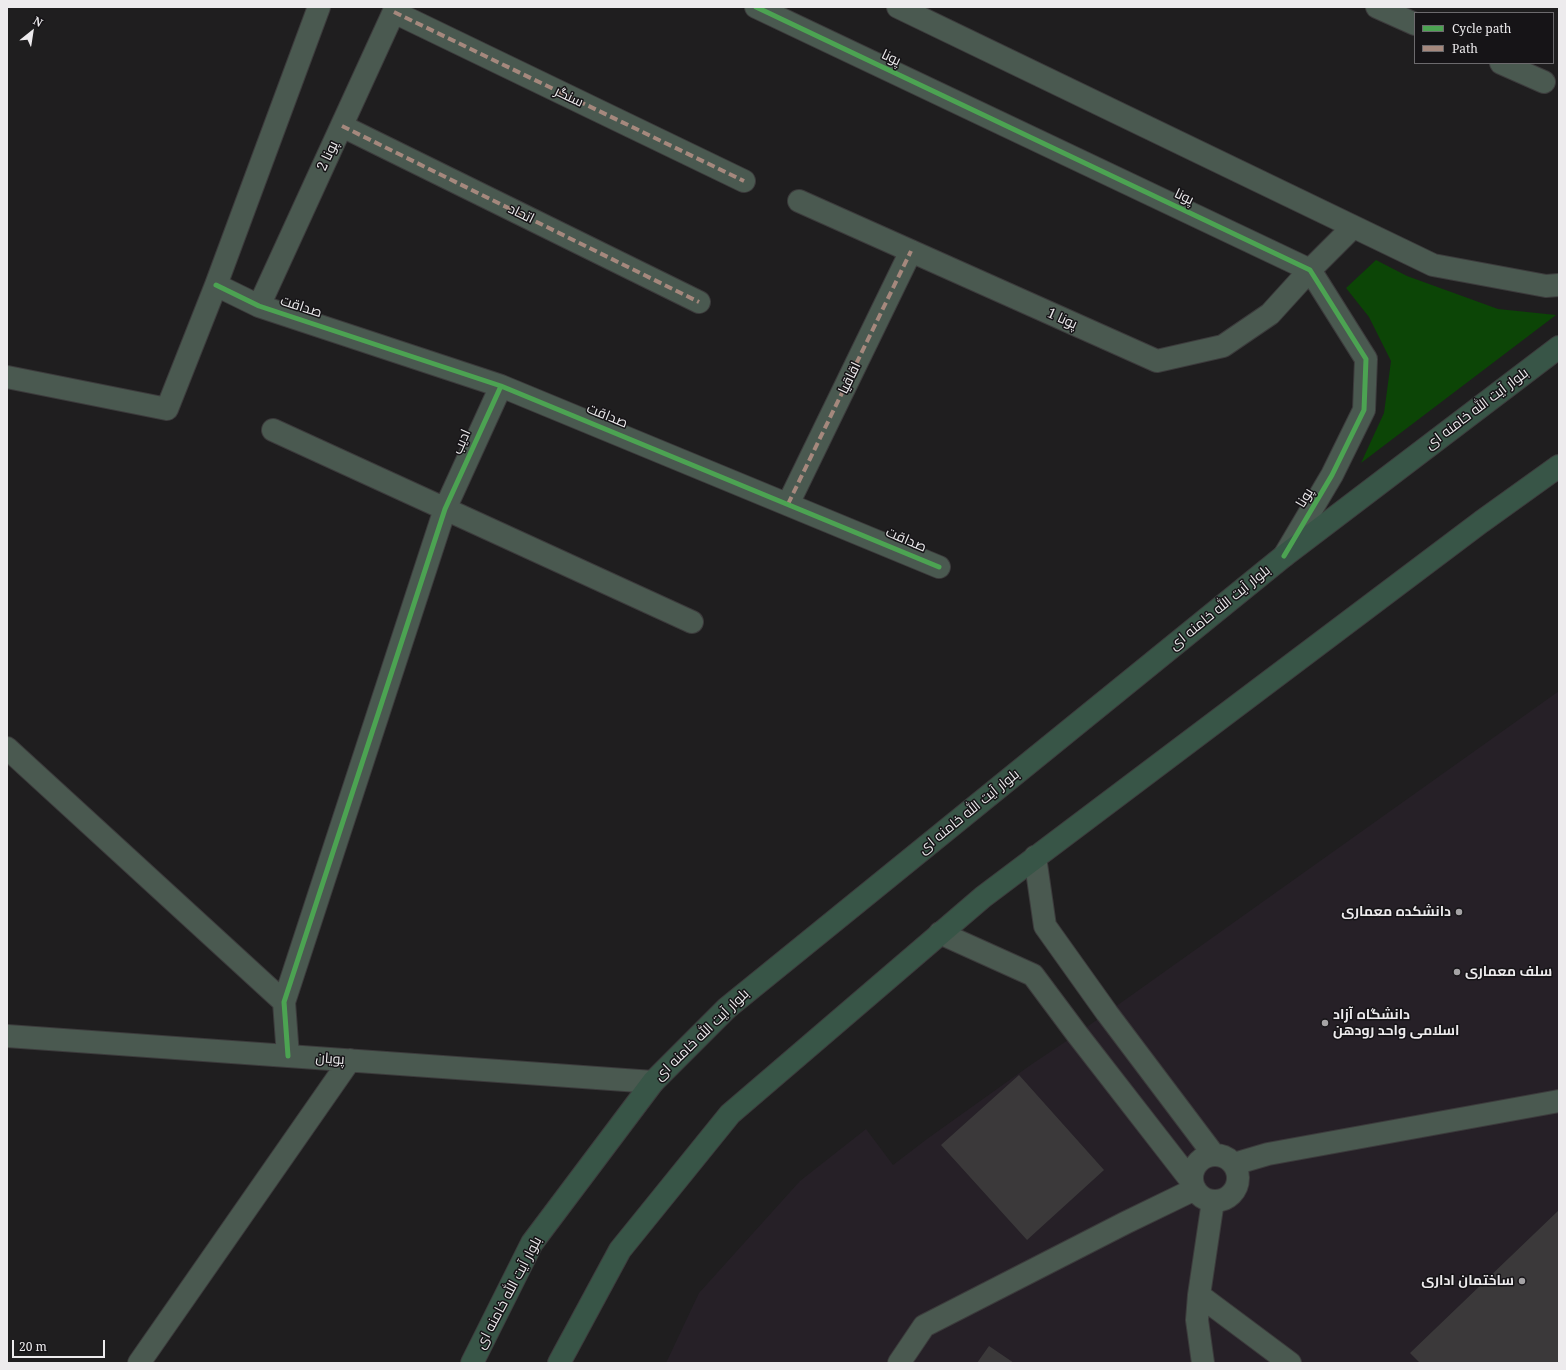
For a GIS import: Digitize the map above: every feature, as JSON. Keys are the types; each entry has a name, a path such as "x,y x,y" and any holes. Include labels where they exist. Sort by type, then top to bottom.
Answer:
{"main road":[{"name":"بلوار آیت الله خامنه ای","path":"472,1363 532,1243 653,1082 727,1008 1284,556 1559,347"},
{"path":"559,1363 620,1250 730,1114 983,897 1481,522 1559,466"}],"street":[{"path":"7,377 167,409 216,285 318,7"},
{"name":"پونا","path":"756,7 1310,270 1366,359 1364,410 1332,475 1284,556"},
{"path":"898,7 1433,265 1546,286 1559,285"},
{"path":"1376,7 1414,24"},
{"name":"پونا 2","path":"259,306 395,10"},
{"name":"سنگر","path":"395,10 744,181"},
{"path":"1503,64 1544,82"},
{"name":"اتحاد","path":"342,126 700,302"},
{"name":"پونا 1","path":"800,201 1157,361 1223,346 1270,314 1310,270 1353,227"},
{"name":"اقاقیا","path":"788,504 911,251"},
{"name":"صداقت","path":"216,285 259,306 501,386 939,567"},
{"name":"ادیب","path":"284,1002 446,509 501,386"},
{"path":"273,430 692,622"},
{"path":"7,748 284,1002 288,1056"},
{"path":"940,933 1033,975 1194,1186 1199,1195 1213,1201 1221,1201 1233,1193 1238,1178 1107,1013 1044,926 1035,858"},
{"name":"پویان","path":"7,1036 653,1082"},
{"path":"139,1363 350,1060"},
{"path":"1194,1186 1192,1174 1199,1162 1206,1158 1224,1160 1268,1154 1559,1101"},
{"path":"899,1363 924,1326 1124,1224 1194,1186"},
{"path":"1203,1363 1197,1320 1199,1295 1213,1201"},
{"path":"1199,1295 1290,1363"}],"shaded area":[{"name":"دانشگاه آزاد اسلامی واحد رودهن","path":"1559,691 1559,1363 666,1363 699,1293 800,1181 866,1129 893,1165 1032,1064 1077,1034"}],"green space":[{"path":"1376,260 1407,276 1498,309 1556,315 1361,463 1384,413 1391,361 1369,317 1346,288"}],"building":[{"path":"1019,1075 1104,1170 1027,1240 941,1145"},
{"name":"ساختمان اداری","path":"1559,1210 1559,1363 1420,1363 1410,1353"},
{"path":"989,1346 1014,1363 977,1363"}],"marked path":[{"path":"394,12 744,181"},
{"path":"342,126 699,302"},
{"path":"788,504 911,251"}],"cycle path":[{"path":"756,7 1310,270 1366,359 1364,410 1332,475 1284,556"},
{"path":"216,285 259,306 501,386 939,567"},
{"path":"288,1056 284,1002 445,509 501,386"}],"place":[{"name":"دانشکده معماری","path":"1459,912"},
{"name":"سلف معماری","path":"1457,972"},
{"name":"دانشگاه آزاد اسلامی واحد رودهن","path":"1325,1023"},
{"name":"ساختمان اداری","path":"1522,1281"}]}
